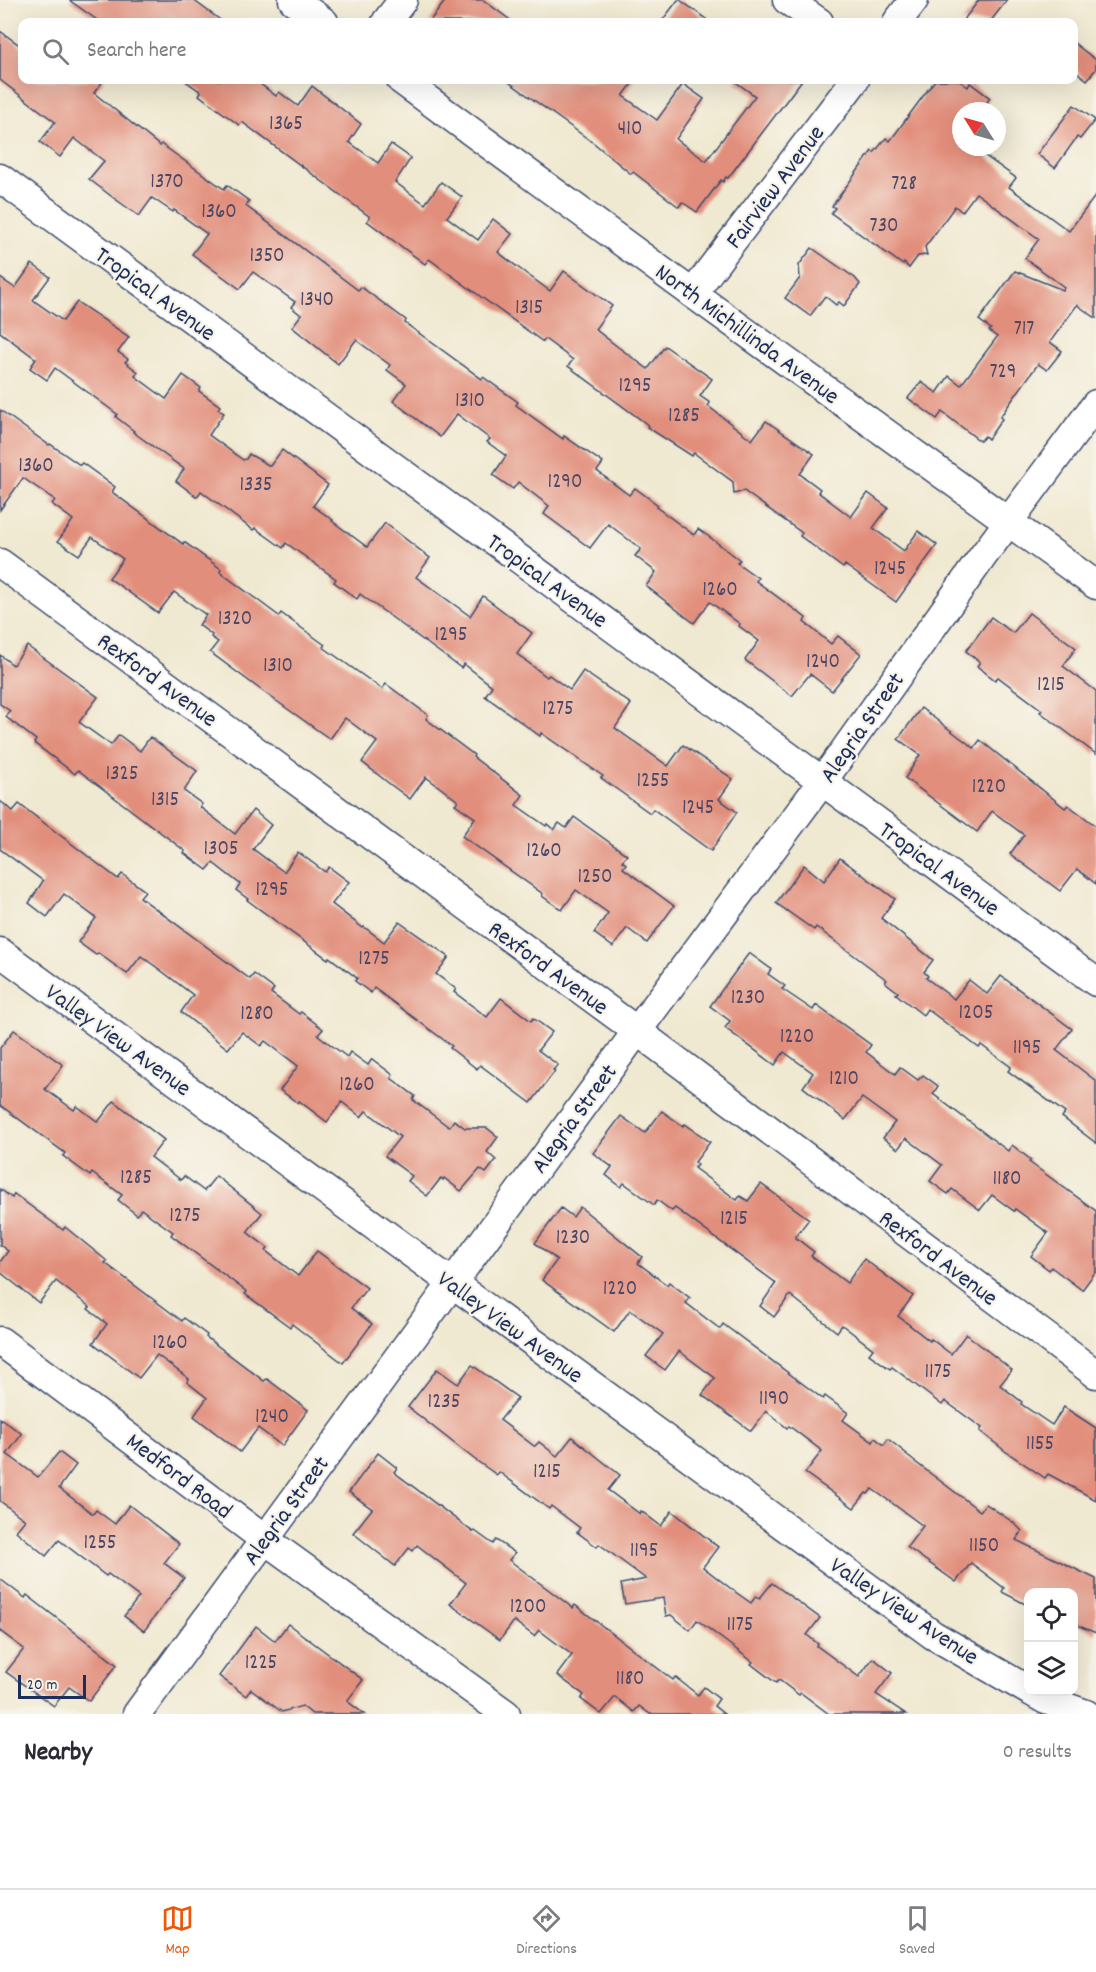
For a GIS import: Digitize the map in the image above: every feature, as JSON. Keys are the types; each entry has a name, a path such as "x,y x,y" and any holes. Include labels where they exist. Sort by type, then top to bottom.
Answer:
{"street":[{"path":"294,0 319,18"},
{"path":"389,18 404,0"},
{"path":"787,0 813,18"},
{"path":"900,18 914,0"},
{"name":"North Michillinda Avenue","path":"406,84 1096,585"},
{"name":"Fairview Avenue","path":"693,294 852,84"},
{"name":"Tropical Avenue","path":"0,178 1096,982"},
{"name":"Alegria Street","path":"137,1714 822,782 1096,404"},
{"name":"Rexford Avenue","path":"0,563 637,1031 1096,1374"},
{"name":"Valley View Avenue","path":"0,952 933,1635 1024,1688"},
{"name":"Medford Road","path":"0,1341 264,1539 506,1714"},
{"name":"Valley View Avenue","path":"1039,1696 1086,1714"}],"building":[{"path":"69,0 193,0 218,18 94,18"},
{"path":"446,0 483,0 508,18 432,18"},
{"path":"680,0 705,18 664,18"},
{"path":"979,0 1007,0 993,18 965,18"},
{"path":"0,31 18,44 18,84 101,84 94,93 160,146 161,144 224,189 227,185 249,201 246,206 358,290 361,287 406,320 405,323 518,402 516,405 563,439 564,436 603,463 597,471 629,495 635,488 694,535 698,529 708,536 740,560 737,563 758,578 756,581 806,618 804,622 831,644 838,636 861,654 832,691 810,674 792,696 745,660 759,641 739,626 740,624 710,602 694,623 646,586 656,572 635,556 641,549 608,524 590,548 544,514 549,506 518,482 513,489 493,475 506,456 487,442 490,439 457,414 440,437 393,401 406,384 387,370 390,365 356,340 338,364 292,327 301,315 291,307 295,302 253,272 240,289 192,254 207,234 174,210 173,212 152,198 139,216 111,196 89,179 104,161 74,138 60,157 40,142 55,122 0,80"},
{"path":"1078,46 1096,60 1096,69 1087,80 1078,73"},
{"path":"190,84 260,84 276,96 279,92 298,106 312,86 361,124 349,142 378,163 391,144 411,158 395,182 425,204 441,182 462,197 447,217 478,240 493,219 512,234 498,252 550,291 564,271 612,306 595,329 618,347 648,369 665,346 712,379 700,396 710,403 708,406 752,440 766,421 814,454 800,474 820,489 818,492 851,517 868,493 888,508 873,528 904,551 918,531 937,545 896,602 845,565 843,568 800,536 802,533 744,491 734,494 733,482 694,453 692,456 647,427 648,425 568,366 573,360 545,339 543,342 429,259 425,264 367,221 370,217 242,122 239,125 199,95 201,92"},
{"path":"512,84 632,84 623,96 657,120 683,84 704,99 676,139 706,161 755,96 738,84 799,84 728,178 726,177 723,182 721,180 697,212 682,202 679,207 633,172 631,174 595,144"},
{"path":"932,84 964,84 968,87 971,84 990,98 987,102 952,102 952,156 985,156 1016,178 1009,187 1069,231 1096,195 1096,318 1077,305 1050,342 1062,351 1047,370 1038,364 1000,417 1002,419 988,439 985,436 980,441 942,412 937,419 908,398 921,382 937,393 949,376 961,385 997,337 979,320 1015,271 1063,290 1064,287 1025,258 1039,239 976,193 962,212 955,206 925,247 927,255 918,256 909,268 831,213 835,208 832,206 872,151 874,153 886,138 890,141"},
{"path":"1074,105 1095,120 1080,139 1077,137 1055,168 1037,154"},
{"path":"812,248 860,284 844,306 839,302 836,305 825,296 810,316 785,298 800,278 799,265"},
{"path":"32,264 50,277 33,300 63,321 77,302 129,337 118,352 128,359 125,362 138,372 135,376 166,399 183,375 201,388 199,391 220,406 218,409 224,413 209,435 243,460 249,454 270,466 282,450 328,485 313,506 367,547 385,523 430,558 416,577 470,616 483,596 532,633 517,654 547,677 549,675 570,690 583,671 631,704 615,728 668,766 683,745 733,779 719,799 737,812 711,851 653,809 650,813 601,778 603,776 541,733 540,736 485,696 492,686 464,664 461,668 360,594 357,599 334,582 336,579 286,543 283,548 255,528 253,530 201,491 197,497 176,481 184,469 133,432 116,417 117,414 55,368 47,380 30,368 36,359 0,332 0,278 15,288"},
{"path":"0,410 49,445 80,465 82,463 115,487 112,492 221,569 220,572 279,616 281,613 325,645 323,647 382,689 386,684 428,715 426,719 523,795 516,805 554,830 559,823 566,828 574,817 627,855 622,861 626,864 623,868 674,906 647,943 627,928 613,947 594,933 608,913 576,890 562,910 462,836 475,818 455,804 458,801 426,777 410,799 391,785 362,762 377,742 345,718 330,739 261,690 210,652 218,642 199,625 206,615 174,592 158,613 109,578 123,559 92,537 79,555 58,541 73,520 52,504 55,500 23,478 0,510"},
{"path":"1029,613 1076,648 1063,666 1096,691 1096,754 998,677 995,680 977,666 980,662 966,651 991,617 1013,633"},
{"path":"27,646 98,697 79,722 111,745 119,735 140,751 150,737 197,771 184,791 202,804 200,807 235,834 253,810 271,825 253,849 284,872 298,852 325,872 329,867 349,882 332,904 363,928 384,942 399,922 449,957 436,974 456,989 454,992 487,1017 501,998 531,1021 533,1018 552,1032 538,1050 558,1065 531,1103 480,1065 477,1069 450,1048 452,1046 374,988 371,993 355,981 357,978 329,957 328,959 247,900 236,890 240,884 213,863 207,870 78,770 75,774 34,743 36,740 6,717 10,711 0,704 0,655 13,665"},
{"path":"921,708 974,748 980,740 1065,808 1068,805 1096,826 1096,884 1077,869 1060,891 1010,854 1024,835 992,811 977,832 905,778 920,755 898,739"},
{"path":"0,801 13,811 19,804 118,879 122,874 145,891 140,897 250,979 254,974 274,989 271,993 323,1029 318,1035 347,1057 350,1052 368,1065 372,1059 393,1075 391,1078 415,1096 413,1100 449,1127 454,1120 465,1128 487,1128 498,1137 487,1152 496,1160 486,1173 480,1169 461,1191 441,1178 427,1196 408,1181 412,1176 385,1156 400,1137 366,1111 361,1117 342,1102 327,1122 280,1090 298,1066 265,1041 261,1046 242,1032 228,1049 181,1012 193,995 141,956 127,974 78,942 96,918 64,894 47,917 29,903 43,881 0,849"},
{"path":"840,858 895,899 881,918 933,960 924,972 928,976 926,978 954,999 969,980 987,994 1001,976 1072,1029 1056,1050 1096,1081 1096,1143 1062,1117 1065,1113 1008,1071 1011,1067 981,1045 979,1048 927,1009 923,1015 896,994 898,992 885,982 887,980 816,927 814,930 776,903 804,865 824,881"},
{"path":"749,953 771,969 768,974 785,986 782,989 813,1010 816,1005 871,1045 866,1052 895,1074 900,1067 918,1080 923,1075 938,1086 933,1094 1008,1151 1012,1145 1031,1160 1029,1162 1096,1211 1096,1271 1082,1290 1051,1267 1049,1270 1031,1256 1048,1233 992,1195 980,1210 952,1189 948,1194 930,1181 942,1165 906,1138 898,1149 883,1138 895,1122 862,1098 845,1120 803,1087 813,1073 784,1052 775,1065 725,1028 730,1021 710,1006"},
{"path":"14,1030 63,1065 45,1089 74,1110 77,1106 98,1122 114,1101 164,1140 151,1157 181,1180 184,1176 204,1191 216,1176 262,1213 247,1232 268,1248 266,1251 298,1276 317,1251 367,1288 351,1308 372,1324 343,1363 292,1324 290,1327 245,1294 247,1292 171,1235 173,1232 141,1209 137,1215 118,1200 122,1195 92,1173 90,1176 63,1156 65,1153 0,1105 0,1048"},
{"path":"662,1111 710,1142 695,1162 698,1164 694,1168 737,1200 740,1196 748,1201 761,1184 809,1219 795,1237 814,1252 811,1256 847,1283 864,1259 913,1296 898,1316 930,1341 931,1339 951,1354 966,1334 1012,1370 1000,1385 1022,1402 1021,1404 1052,1425 1064,1407 1096,1428 1096,1500 1048,1474 1045,1478 1005,1451 980,1431 982,1428 945,1401 942,1405 892,1367 890,1369 869,1354 873,1349 842,1325 837,1332 790,1295 774,1317 760,1306 776,1283 675,1208 672,1211 657,1200 654,1205 624,1183 621,1187 606,1175 612,1167 593,1153 621,1116 645,1133"},
{"path":"0,1189 12,1198 14,1194 63,1230 65,1227 107,1261 105,1263 182,1321 184,1318 264,1381 267,1379 308,1410 282,1446 258,1428 240,1452 194,1416 207,1398 187,1382 189,1379 157,1355 139,1378 93,1343 107,1324 88,1309 90,1307 56,1281 39,1303 0,1272 0,1262 8,1251 0,1245"},
{"path":"580,1207 642,1257 638,1263 667,1285 669,1282 690,1298 686,1303 720,1329 723,1324 823,1399 825,1396 848,1413 843,1420 873,1442 875,1438 884,1445 888,1439 980,1511 986,1504 1014,1523 1022,1531 1016,1540 1096,1579 1096,1633 1078,1626 1078,1588 1024,1588 1024,1603 1002,1592 1004,1588 971,1563 956,1582 907,1547 923,1526 892,1503 872,1489 854,1508 805,1473 822,1451 789,1426 787,1428 766,1411 751,1431 702,1395 715,1378 679,1351 665,1370 646,1356 663,1334 630,1310 614,1332 542,1280 557,1260 535,1243 561,1208 573,1217"},
{"path":"472,1365 518,1398 500,1420 534,1446 539,1442 557,1456 572,1437 620,1475 608,1490 640,1514 641,1511 661,1526 672,1511 718,1547 703,1567 734,1591 751,1603 756,1596 760,1598 772,1583 820,1618 807,1635 818,1644 817,1646 859,1677 873,1658 892,1673 876,1694 906,1714 829,1714 779,1680 776,1683 751,1664 753,1662 697,1620 690,1630 671,1615 666,1616 663,1598 625,1604 621,1584 646,1579 599,1544 597,1547 577,1532 580,1528 551,1506 549,1509 499,1472 497,1475 408,1407 437,1369 458,1384"},
{"path":"0,1418 22,1434 7,1454 38,1477 59,1452 76,1465 59,1488 93,1514 96,1510 115,1524 129,1505 179,1544 164,1563 184,1578 144,1631 124,1616 139,1597 108,1574 106,1576 59,1540 46,1556 16,1531 25,1520 0,1501"},
{"path":"378,1453 397,1468 394,1472 473,1532 475,1531 493,1544 496,1540 515,1553 509,1560 573,1608 575,1605 673,1680 675,1677 698,1695 704,1687 719,1699 714,1706 724,1714 650,1714 639,1706 634,1712 615,1697 601,1714 581,1699 584,1695 557,1675 572,1655 539,1630 534,1636 514,1621 500,1640 450,1604 466,1583 417,1545 413,1551 409,1548 395,1566 353,1533 372,1509 349,1492"},
{"path":"0,1579 25,1598 27,1595 117,1665 89,1701 69,1687 54,1706 6,1672 24,1649 0,1631"},
{"path":"288,1624 363,1680 347,1701 364,1714 312,1714 302,1706 282,1712 251,1689 246,1696 219,1676 256,1626 275,1641"}]}
